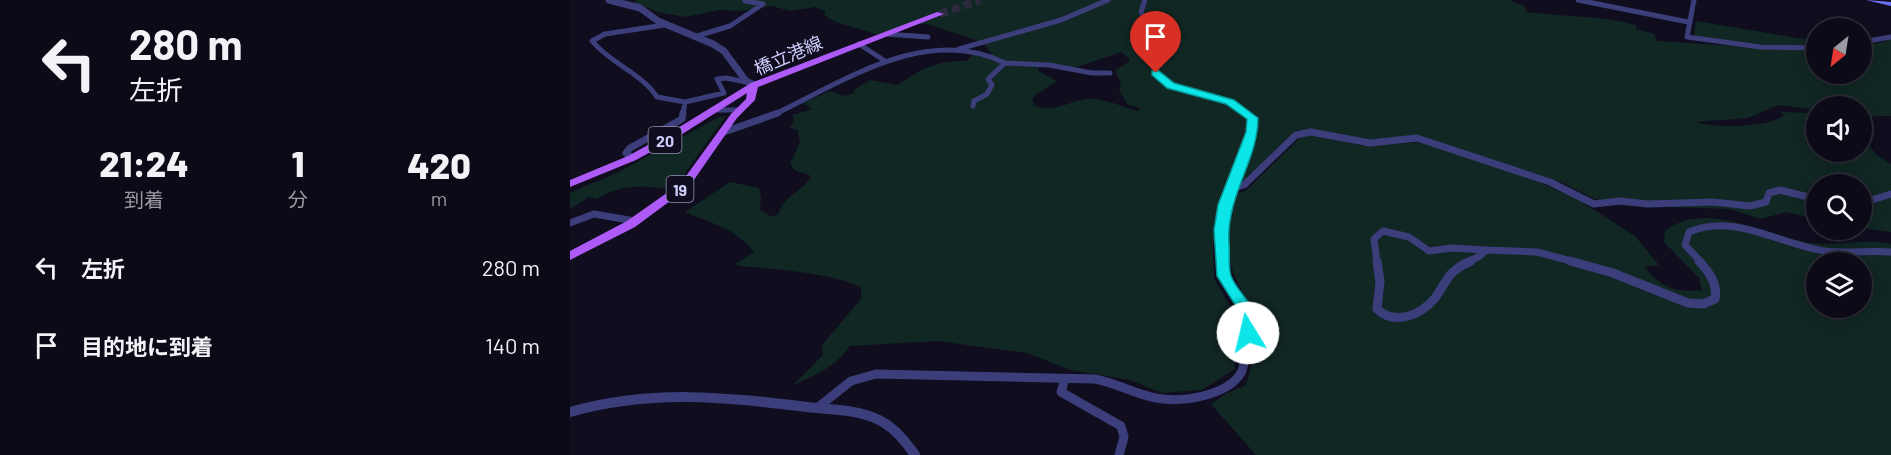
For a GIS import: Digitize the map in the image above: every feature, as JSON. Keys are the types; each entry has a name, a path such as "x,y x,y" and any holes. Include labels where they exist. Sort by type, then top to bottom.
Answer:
{"main road":[{"path":"1869,0 1891,4"},
{"name":"橋立港線","path":"570,256 635,221 685,185 739,110 750,100 752,84 940,14"},
{"name":"20","path":"570,184 632,158 752,84"}],"street":[{"path":"609,0 640,8 665,25 697,36 723,51 752,84"},
{"path":"724,132 774,116 885,61 923,52 957,49 1054,22 1100,6 1108,0"},
{"path":"817,408 851,381 876,374 1112,382 1156,398 1169,399 1210,393 1231,384 1238,377 1244,366 1249,319 1240,299 1228,284 1222,266 1221,230 1230,189 1252,132 1252,118 1230,102 1177,88 1162,80 1151,64 1156,47 1141,12 1146,0"},
{"path":"1578,0 1688,22"},
{"path":"1694,0 1688,22 1690,23 1687,37 1761,47 1806,48"},
{"path":"697,36 730,26 763,4 745,2"},
{"path":"665,25 605,34 592,41 615,63 647,80 657,97 685,102 724,93 717,82 722,77 728,77 743,85 752,84"},
{"path":"886,34 893,37 928,37"},
{"path":"1872,41 1891,38"},
{"path":"859,44 885,61"},
{"path":"957,49 989,55 1005,63 1049,65 1092,74 1110,73"},
{"path":"973,106 974,101 989,92 992,85 988,80 1005,63"},
{"path":"632,158 626,153 630,148 682,119 685,102"},
{"path":"713,110 739,110"},
{"path":"1230,189 1244,185 1296,135 1311,132 1370,143 1417,138 1550,182 1594,204 1620,201 1648,204 1713,202 1750,206 1766,202 1769,193 1780,190 1806,196"},
{"path":"1872,200 1891,194"},
{"path":"570,224 594,214 635,221"},
{"path":"1486,249 1483,256 1454,270 1435,298 1424,307 1399,319 1387,318 1377,309 1380,282 1374,239 1378,233 1389,231 1409,237 1429,251 1450,248 1486,249 1549,255 1613,273 1688,303 1703,304 1715,299 1717,290 1713,281 1685,245 1687,233 1701,224 1726,226 1825,251 1891,252"},
{"path":"1065,379 1061,392 1121,426 1124,437 1119,455"},
{"path":"570,412 604,403 685,393 817,408 877,419 892,428 915,455"}],"green space":[{"path":"637,0 1510,0 1526,7 1526,12 1595,18 1636,25 1636,29 1654,34 1657,41 1806,50 1806,84 1872,84 1872,44 1891,40 1891,116 1872,116 1872,96 1806,96 1806,109 1778,105 1748,118 1696,122 1714,125 1755,125 1784,115 1780,112 1806,113 1806,162 1872,162 1872,149 1891,164 1891,232 1872,229 1872,174 1806,174 1806,217 1786,212 1761,219 1729,209 1607,205 1561,182 1435,141 1352,139 1334,133 1297,130 1241,183 1226,191 1220,204 1213,246 1214,278 1232,310 1235,369 1202,390 1162,393 1130,380 1070,370 1027,353 937,341 850,346 832,365 793,385 823,355 822,345 861,299 861,288 828,277 735,264 754,252 746,243 730,231 685,212 730,182 759,188 760,210 772,217 779,213 785,202 811,176 794,170 790,163 800,143 798,130 789,128 794,122 793,115 812,109 803,103 830,91 845,96 870,80 898,85 930,67 947,62 967,61 973,54 1007,64 1039,66 1038,71 1057,81 1032,99 1034,105 1054,108 1080,100 1093,99 1137,111 1141,108 1128,105 1119,90 1121,83 1115,70 1129,62 1129,58 1121,52 1074,68 1006,61 992,55 985,45 973,39 927,24 908,24 879,35 836,22 824,15 826,12 815,7 790,11 772,6 741,11 719,10 686,17 657,12 633,2"},
{"path":"1696,21 1806,39 1806,46 1761,44 1694,37"},
{"path":"726,116 680,180 669,189 640,186 623,188 597,199 589,197 570,209 570,193 619,172 719,117"},
{"path":"1312,134 1363,146 1420,142 1537,181 1577,199 1635,236 1659,265 1644,267 1663,284 1677,289 1702,290 1699,278 1664,242 1665,231 1681,222 1699,218 1737,222 1812,243 1881,242 1891,244 1891,455 1256,455 1211,404 1227,393 1246,385 1253,358 1257,313 1238,284 1229,257 1228,243 1228,228 1235,194 1245,191 1301,137"}],"tunnel":[{"path":"940,14 980,0"}],"route":[{"path":"1156,73 1170,86 1230,102 1241,107 1252,118 1252,132 1225,205 1221,230 1224,276 1248,313 1248,333"}]}
